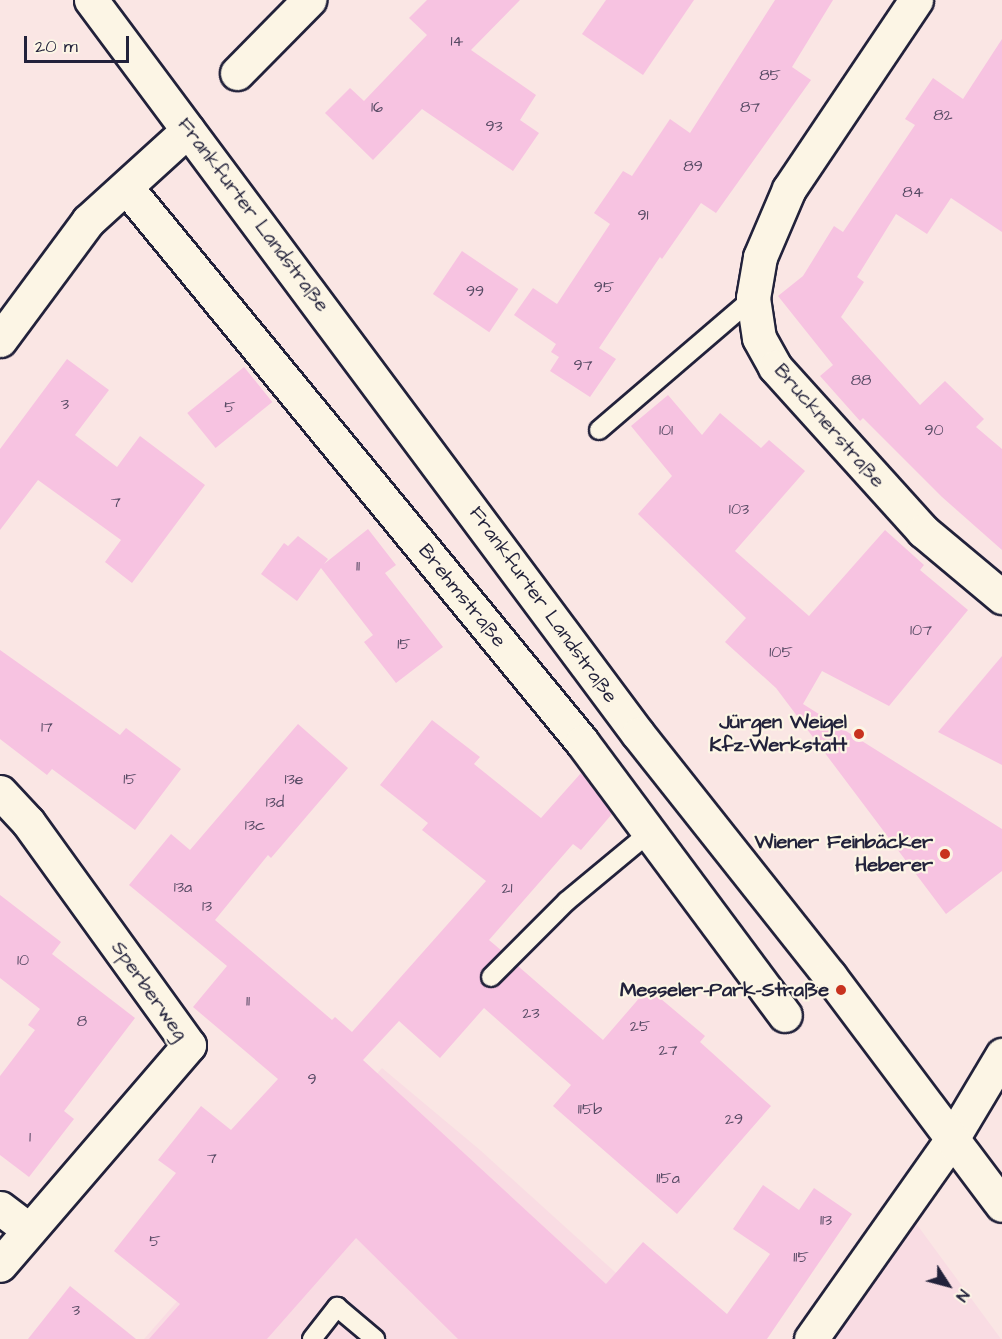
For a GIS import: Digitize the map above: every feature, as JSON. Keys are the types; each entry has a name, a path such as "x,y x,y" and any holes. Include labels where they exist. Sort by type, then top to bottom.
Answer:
{"street":[{"name":"Frankfurter Landstraße","path":"91,0 638,734 816,957 1002,1205"},
{"path":"237,73 309,0"},
{"name":"Brucknerstraße","path":"916,0 789,189 760,257 753,298 759,338 775,367 922,531 1002,597"},
{"path":"0,340 88,221 188,130"},
{"name":"Brehmstraße","path":"126,187 582,742 785,1015"},
{"name":"Sperberweg","path":"0,792 28,822 189,1045 0,1265"},
{"path":"811,1339 952,1139 1002,1055"},
{"path":"0,1208 29,1230"}],"lane":[{"path":"599,430 753,298"},
{"path":"490,977 567,902 649,832"},
{"path":"312,1339 337,1307 375,1339"}],"shaded area":[{"path":"382,1068 480,1150 689,1339 144,1339"},
{"path":"904,1207 1001,1339 811,1339"}],"building":[{"path":"427,0 520,0 471,50 536,95 520,120 539,133 513,171 422,109 373,160 325,113 350,88 364,101 427,35 409,18"},
{"path":"606,0 694,0 643,75 582,34"},
{"path":"775,0 833,0 792,67 811,80 716,213 701,203 662,259 660,257 599,348 616,359 590,397 550,371 559,357 551,352 556,344 514,315 533,288 557,304 610,224 594,213 623,171 632,176 670,119 690,133"},
{"path":"1002,39 1002,232 951,198 927,234 896,214 857,277 864,282 841,317 920,405 945,381 984,419 976,427 1002,449 1002,550 942,497 863,418 860,421 820,376 833,365 778,296 803,276 834,226 843,232 915,125 905,119 933,78 963,99"},
{"path":"462,251 518,289 489,332 433,294"},
{"path":"67,359 109,390 75,435 117,467 140,436 205,485 132,583 105,562 121,540 38,480 0,530 0,449"},
{"path":"244,367 272,402 216,448 187,413"},
{"path":"668,395 702,435 720,413 761,448 769,440 805,471 735,551 809,616 885,530 924,565 920,570 968,610 889,706 822,671 803,704 1002,829 1002,871 946,914 776,688 725,642 746,618 638,514 672,476 631,426"},
{"path":"368,529 396,565 385,573 443,647 396,683 364,642 373,635 321,568 297,601 261,574 284,543 288,546 298,536 328,559 324,564"},
{"path":"0,650 120,735 126,728 181,769 135,830 52,769 47,775 0,739"},
{"path":"1002,656 1002,765 938,732"},
{"path":"432,720 480,757 474,764 541,818 581,773 612,814 581,850 573,844 489,940 502,951 480,974 483,984 494,988 518,966 603,1040 648,988 705,1036 700,1042 771,1106 677,1214 553,1106 571,1085 484,1008 440,1058 399,1021 363,1060 606,1284 643,1242 727,1314 770,1254 733,1229 763,1185 799,1210 814,1188 852,1214 767,1339 458,1339 356,1238 267,1339 149,1339 180,1304 114,1251 176,1173 158,1160 201,1106 231,1130 278,1079 193,1007 227,966 129,885 171,834 190,850 298,724 348,768 271,858 268,855 215,920 332,1020 335,1017 352,1032 486,881 422,830 428,823 380,785"},
{"path":"0,895 61,942 52,954 135,1018 64,1111 74,1119 29,1177 0,1155 0,1076 35,1030 28,1025 40,1009 0,978"},
{"path":"70,1286 136,1339 28,1339"}],"place":[{"name":"Jürgen Weigel Kfz-Werkstatt","path":"859,734"},
{"name":"Wiener Feinbäcker Heberer","path":"945,854"},
{"name":"Messeler-Park-Straße","path":"841,990"}]}
